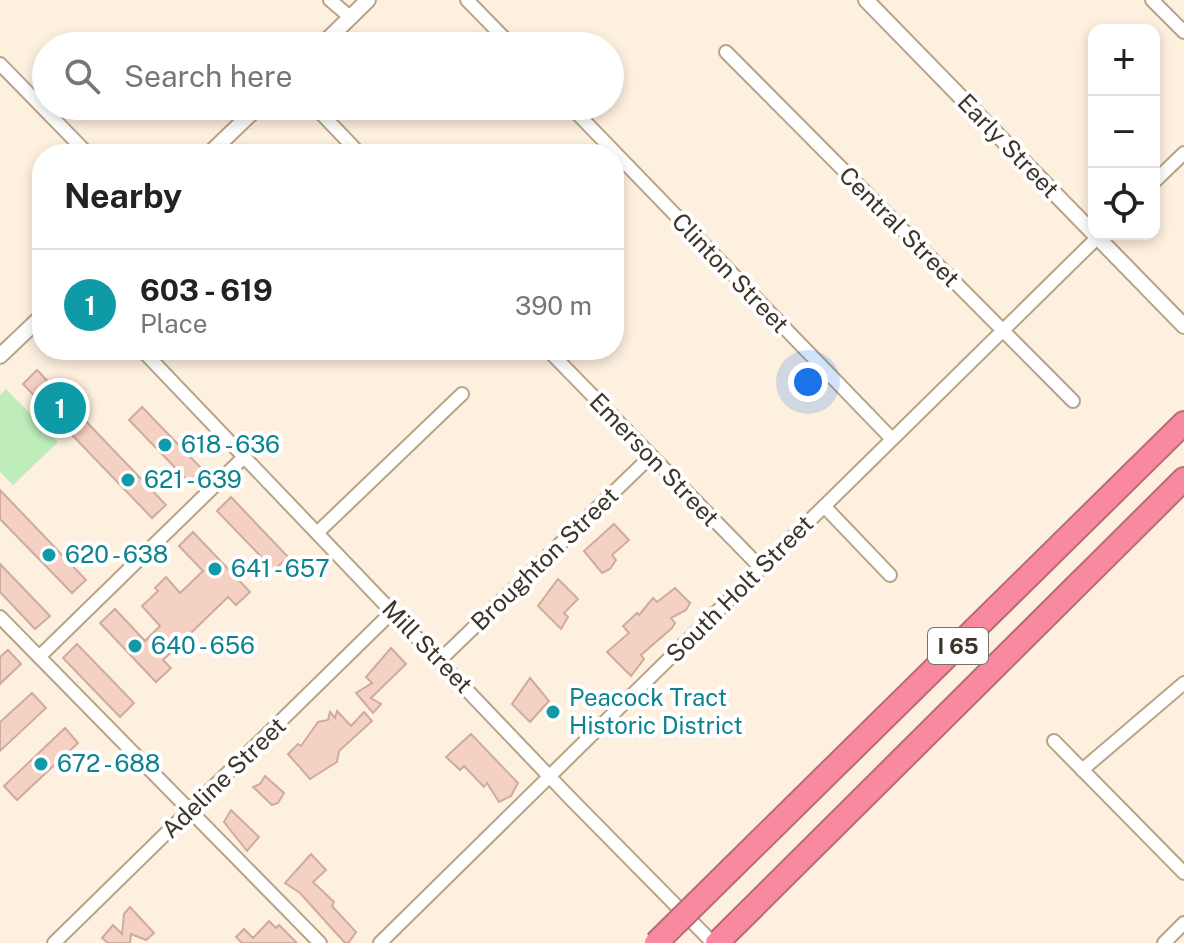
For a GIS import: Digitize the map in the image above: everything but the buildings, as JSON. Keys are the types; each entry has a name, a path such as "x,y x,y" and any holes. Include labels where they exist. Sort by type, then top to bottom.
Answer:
{"highway":[{"name":"I 65","path":"656,943 1184,423"},
{"name":"I 65","path":"715,943 1184,479"}],"street":[{"path":"330,0 350,17"},
{"path":"335,32 368,0"},
{"path":"467,0 498,32"},
{"name":"Early Street","path":"866,0 1088,225"},
{"path":"1152,0 1184,32"},
{"name":"Central Street","path":"726,52 1073,401"},
{"path":"0,64 32,97"},
{"path":"55,120 78,144"},
{"path":"219,144 244,120"},
{"path":"327,120 350,144"},
{"name":"Clinton Street","path":"584,120 607,144"},
{"path":"1160,176 1184,153"},
{"name":"Clinton Street","path":"624,162 892,439"},
{"name":"South Holt Street","path":"380,943 1095,240"},
{"name":"Early Street","path":"1103,240 1184,326"},
{"path":"3,347 32,324"},
{"name":"Mill Street","path":"152,360 550,777 715,943"},
{"name":"Emerson Street","path":"558,360 761,568"},
{"path":"317,533 462,394"},
{"path":"39,657 244,457"},
{"name":"Broughton Street","path":"440,660 650,457"},
{"path":"824,506 890,575"},
{"name":"Adeline Street","path":"54,943 392,612"},
{"path":"0,617 320,943"},
{"path":"1082,770 1184,683"},
{"path":"1054,741 1184,873"},
{"path":"1164,943 1184,923"}],"green space":[{"path":"6,389 58,442 13,485 0,472 0,395"}],"place":[{"name":"603 - 619","path":"60,408"},
{"name":"618 - 636","path":"165,445"},
{"name":"621 - 639","path":"128,480"},
{"name":"620 - 638","path":"49,555"},
{"name":"641 - 657","path":"215,569"},
{"name":"640 - 656","path":"135,646"},
{"name":"Peacock Tract Historic District","path":"553,712"},
{"name":"672 - 688","path":"41,764"}]}
